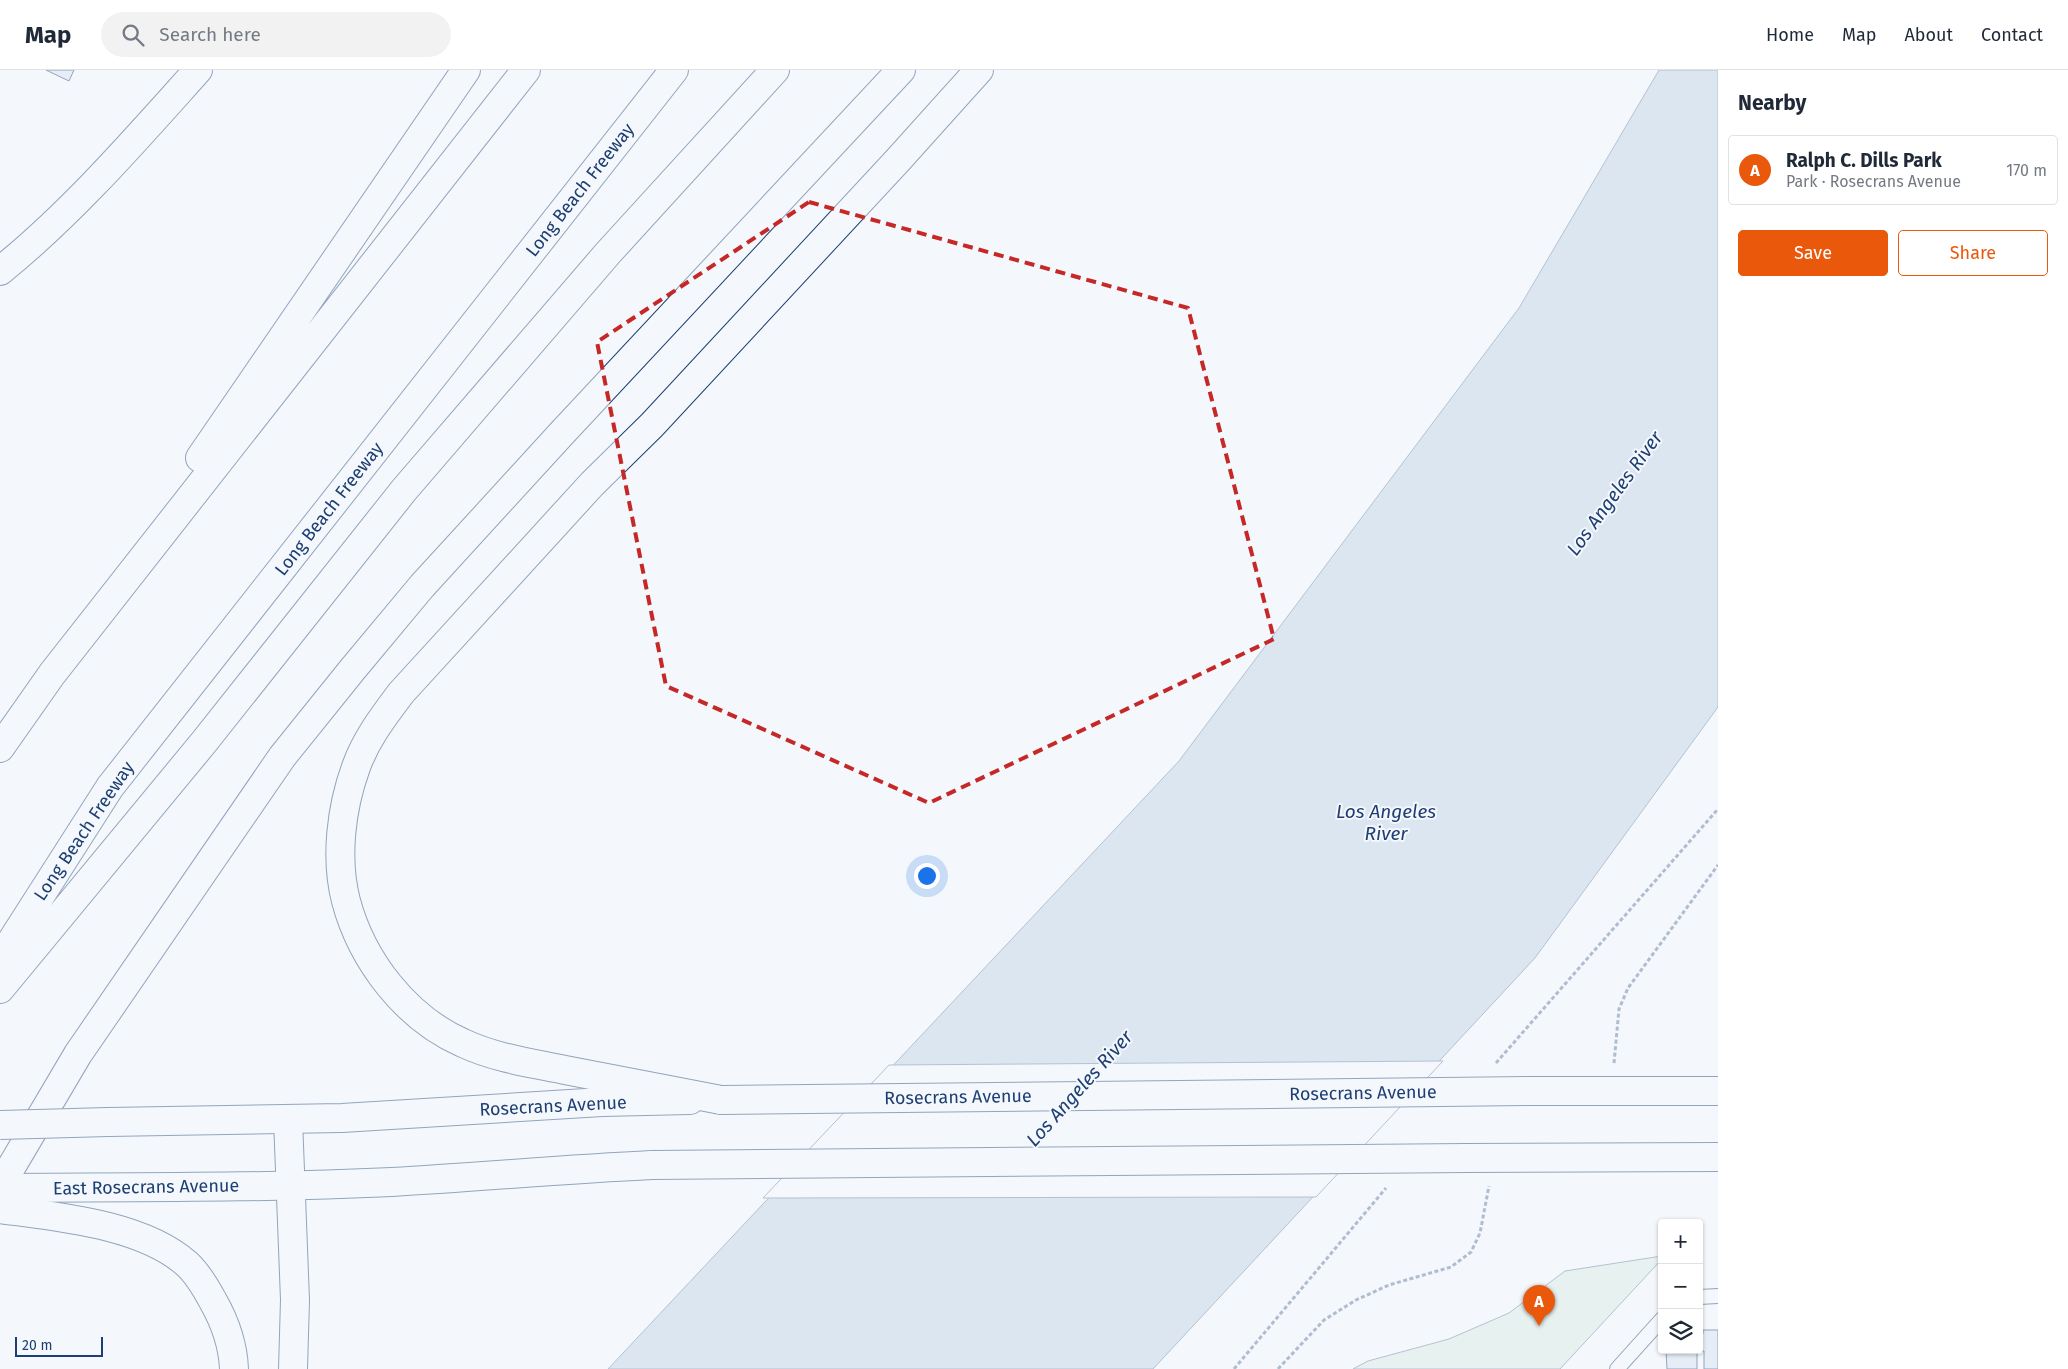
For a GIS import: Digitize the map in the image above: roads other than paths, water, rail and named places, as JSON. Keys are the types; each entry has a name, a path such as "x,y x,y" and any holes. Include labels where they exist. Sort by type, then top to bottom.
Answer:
{"main road":[{"path":"0,271 28,249 135,141 198,70"},
{"path":"0,748 466,70"},
{"path":"52,674 526,70"},
{"name":"Long Beach Freeway","path":"0,959 110,786 674,70"},
{"path":"0,989 204,742 404,490 608,253 775,70"},
{"path":"0,1187 83,1046 282,757 352,670 422,586 555,440 901,70"},
{"path":"721,1100 510,1059 463,1044 438,1030 412,1010 389,984 370,956 357,932 346,901 341,867 341,835 348,795 356,768 372,731 401,693 592,484 652,425 892,167 979,70"},
{"name":"Rosecrans Avenue","path":"288,1119 342,1118 602,1102 1534,1091 1718,1091"},
{"path":"0,1125 288,1119 295,1300 292,1369"},
{"path":"292,1185 394,1182 652,1165 1718,1157"},
{"name":"East Rosecrans Avenue","path":"0,1187 292,1185"},
{"path":"0,1209 52,1216 120,1230 145,1238 166,1248 188,1265 203,1283 219,1311 230,1336 234,1369"}],"lane":[{"path":"1703,1297 1718,1296"},
{"path":"1617,1369 1658,1323"}],"water":[{"name":"Los Angeles River","path":"1659,70 1718,70 1718,707 1535,958 1153,1369 608,1369 1179,761 1519,308"}],"place":[{"name":"Ralph C. Dills Park","path":"1539,1326"}]}
